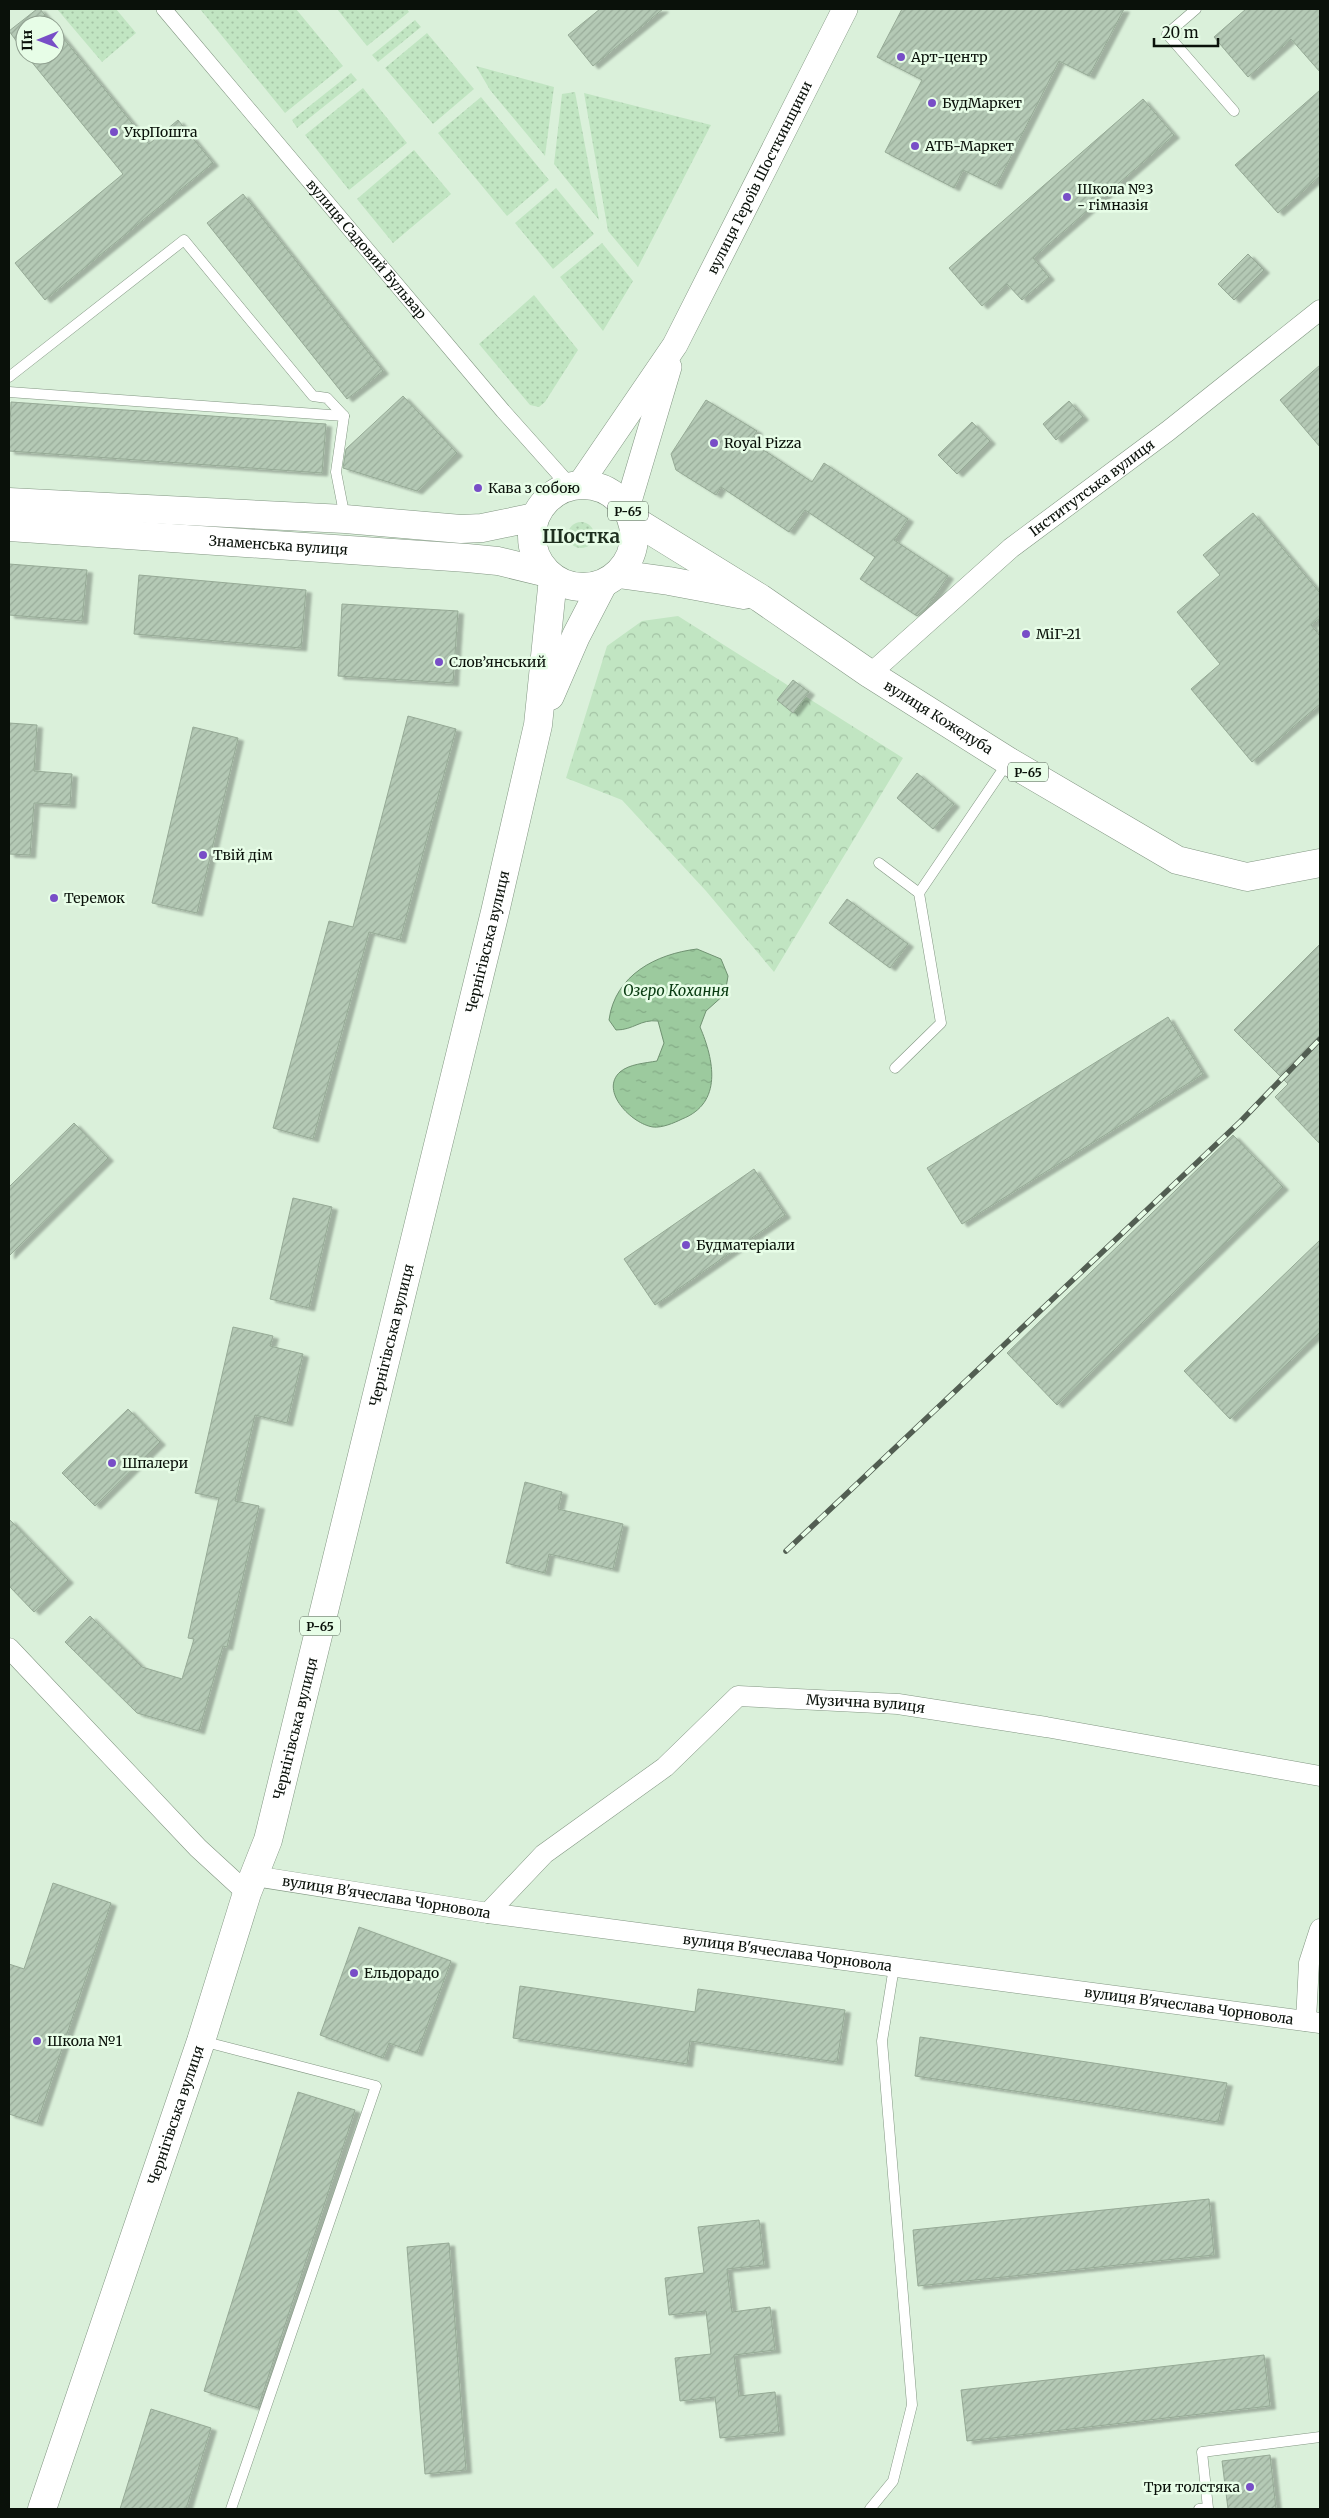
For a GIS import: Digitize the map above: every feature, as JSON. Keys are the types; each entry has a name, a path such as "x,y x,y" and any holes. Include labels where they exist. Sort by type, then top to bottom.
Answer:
{"main road":[{"name":"Р-65","path":"550,576 577,587 610,579 627,562 633,549 635,534 629,514 620,500 602,488 575,485"},
{"path":"550,576 538,561 533,547 532,532 535,517 549,497 575,485"},
{"name":"Знаменська вулиця","path":"9,502 345,518 461,529 482,528 535,517"},
{"name":"вулиця Кожедуба","path":"629,514 760,598 870,674 1008,761 1177,860 1247,877 1320,863"},
{"name":"Знаменська вулиця","path":"9,527 498,561 550,576"},
{"name":"Чернігівська вулиця","path":"42,2509 201,2041 272,1821 495,912 538,725 550,576"},
{"name":"вулиця Кожедуба","path":"610,579 669,581 760,598"},
{"name":"Чернігівська вулиця","path":"538,725 576,636 610,579"}],"street":[{"name":"вулиця Садовий Бульвар","path":"164,9 503,411 575,485"},
{"name":"вулиця Героїв Шосткинщини","path":"575,485 675,345 845,9"},
{"name":"Інститутська вулиця","path":"870,674 1011,548 1168,431 1320,310"},
{"name":"вулиця Героїв Шосткинщини","path":"629,514 675,345"},
{"path":"9,1648 198,1848 250,1885"},
{"name":"Музична вулиця","path":"488,1913 544,1854 665,1766 738,1696 898,1704 1046,1727 1320,1776"},
{"name":"вулиця В'ячеслава Чорновола","path":"250,1885 488,1913 1313,2022"},
{"path":"1313,2022 1309,1963 1320,1929"}],"lane":[{"path":"1196,9 1167,34 1234,111"},
{"path":"9,377 184,240 313,396 327,398 344,416"},
{"path":"9,392 344,416"},
{"path":"344,416 336,472 345,518"},
{"path":"895,1068 940,1023 919,893 1008,761"},
{"path":"879,863 919,893"},
{"path":"870,2509 894,2481 912,2405 882,2041 894,1967"},
{"path":"201,2041 376,2086 231,2509"},
{"path":"1199,2509 1208,2508 1202,2452 1320,2437"}],"green space":[{"path":"57,9 116,9 136,33 102,62 65,18 65,15 62,15"},
{"path":"200,9 296,9 343,66 285,113"},
{"path":"337,9 407,9 409,12 367,46"},
{"path":"415,20 421,27 378,62 372,55"},
{"path":"427,33 474,89 433,124 385,68"},
{"path":"476,66 554,87 545,156 490,90"},
{"path":"351,73 357,80 297,128 292,120"},
{"path":"363,88 407,143 349,190 305,135"},
{"path":"575,92 599,220 554,164 562,94"},
{"path":"584,93 711,125 638,267 608,231"},
{"path":"481,97 549,180 507,216 438,133"},
{"path":"414,150 451,194 393,243 357,199"},
{"path":"556,188 594,234 553,269 515,223"},
{"path":"602,243 633,281 603,331 560,277"},
{"path":"534,295 578,350 545,402 539,407 530,405 479,344"},
{"path":"581,522 591,525 594,535 591,545 581,548 571,545 568,535 571,525"},
{"path":"678,616 903,758 774,972 706,891 622,800 566,778 607,646 642,621"}],"water":[{"name":"Озеро Кохання","path":"697,949 721,959 728,976 725,994 706,1011 700,1027 709,1053 711,1066 712,1079 709,1092 704,1103 695,1112 682,1119 660,1127 645,1125 636,1120 621,1106 613,1088 615,1080 624,1069 638,1064 657,1061 664,1043 658,1021 646,1022 622,1030 616,1030 609,1020 613,1004 629,979 640,970 667,956"}],"building":[{"path":"40,9 45,15 29,15"},
{"path":"600,9 663,9 593,66 568,35"},
{"path":"902,9 1124,9 1089,76 1059,61 996,186 963,170 954,188 885,152 922,80 877,57"},
{"path":"1246,9 1320,9 1320,72 1291,39 1248,77 1214,37"},
{"path":"15,26 15,39 9,31"},
{"name":"УкрПошта","path":"65,40 149,144 178,120 213,163 45,300 15,263 123,174 34,65 65,65"},
{"path":"1320,90 1320,176 1278,213 1235,165"},
{"name":"Школа №3 - гімназія","path":"1143,99 1174,135 1033,258 1049,277 1022,300 1007,284 982,306 949,268"},
{"path":"243,194 383,371 347,399 207,223"},
{"path":"1248,254 1264,270 1234,300 1218,284"},
{"path":"1320,365 1320,447 1280,400"},
{"path":"403,396 457,453 417,491 343,468 346,449"},
{"path":"706,400 757,431 750,441 812,482 824,463 908,519 894,540 948,576 927,607 917,616 860,579 875,557 805,510 789,532 721,487 716,495 676,470 671,454"},
{"path":"1069,401 1083,417 1056,440 1043,424"},
{"path":"11,402 326,424 322,473 9,451"},
{"path":"972,422 990,441 957,474 938,455"},
{"path":"1253,513 1320,593 1320,618 1311,625 1320,636 1320,704 1252,762 1191,689 1220,664 1177,612 1220,575 1203,555"},
{"path":"9,564 87,570 82,621 9,615"},
{"path":"139,575 306,590 301,648 134,634"},
{"path":"342,604 458,611 453,683 338,676"},
{"path":"793,680 809,692 793,713 777,700"},
{"path":"408,716 456,729 400,940 369,932 313,1139 273,1128 329,921 353,927"},
{"path":"9,723 37,725 34,771 72,774 70,805 34,803 30,855 9,854"},
{"path":"193,727 238,738 197,913 152,903"},
{"path":"917,773 954,804 933,829 897,798"},
{"path":"847,899 908,944 890,968 829,923"},
{"path":"1320,944 1320,1144 1275,1097 1288,1084 1234,1030"},
{"path":"1168,1017 1203,1074 962,1224 927,1168"},
{"path":"74,1123 108,1158 9,1256 9,1187"},
{"path":"1233,1135 1283,1187 1057,1405 1007,1353"},
{"path":"754,1169 785,1215 655,1305 624,1259"},
{"path":"293,1198 332,1207 309,1308 270,1299"},
{"path":"1320,1240 1320,1332 1230,1419 1184,1371"},
{"path":"233,1327 273,1336 270,1346 303,1354 287,1423 255,1415 235,1501 259,1506 227,1647 223,1646 199,1731 137,1713 65,1642 90,1616 142,1667 182,1679 194,1639 188,1638 219,1498 195,1493"},
{"path":"128,1409 160,1442 95,1506 62,1473"},
{"path":"525,1482 562,1492 558,1509 623,1524 613,1569 549,1554 545,1573 506,1563"},
{"path":"9,1519 68,1580 34,1612 9,1586"},
{"name":"Школа №1","path":"53,1883 111,1903 37,2123 9,2114 9,1964 24,1969"},
{"path":"359,1927 451,1961 417,2053 389,2043 383,2058 320,2035"},
{"path":"520,1986 695,2012 698,1989 845,2010 837,2062 690,2041 687,2064 513,2038"},
{"path":"920,2037 1227,2083 1218,2122 915,2076"},
{"path":"298,2092 355,2110 258,2408 204,2391"},
{"path":"1209,2199 1214,2255 918,2286 913,2230"},
{"path":"759,2220 764,2265 727,2269 732,2312 770,2307 775,2350 734,2355 739,2396 775,2392 779,2432 720,2438 715,2397 680,2401 675,2358 711,2354 706,2311 669,2315 665,2278 704,2273 698,2227"},
{"path":"449,2243 466,2470 425,2474 407,2247"},
{"path":"1264,2355 1270,2406 967,2441 961,2390"},
{"path":"151,2409 211,2428 186,2509 120,2509"},
{"path":"1270,2455 1276,2509 1228,2509 1222,2461"}],"railway":[{"path":"786,1551 1241,1121 1320,1039"}],"place":[{"name":"Арт-центр","path":"901,57"},
{"name":"БудМаркет","path":"932,103"},
{"name":"УкрПошта","path":"114,132"},
{"name":"АТБ-Маркет","path":"915,146"},
{"name":"Школа №3 - гімназія","path":"1067,197"},
{"name":"Royal Pizza","path":"714,443"},
{"name":"Кава з собою","path":"478,488"},
{"name":"МіГ-21","path":"1026,634"},
{"name":"Слов’янський","path":"439,662"},
{"name":"Твій дім","path":"203,855"},
{"name":"Теремок","path":"54,898"},
{"name":"Будматеріали","path":"686,1245"},
{"name":"Шпалери","path":"112,1463"},
{"name":"Ельдорадо","path":"354,1973"},
{"name":"Школа №1","path":"37,2041"},
{"name":"Три толстяка","path":"1250,2487"}],"district":[{"name":"Шостка","path":"581,536"}]}
